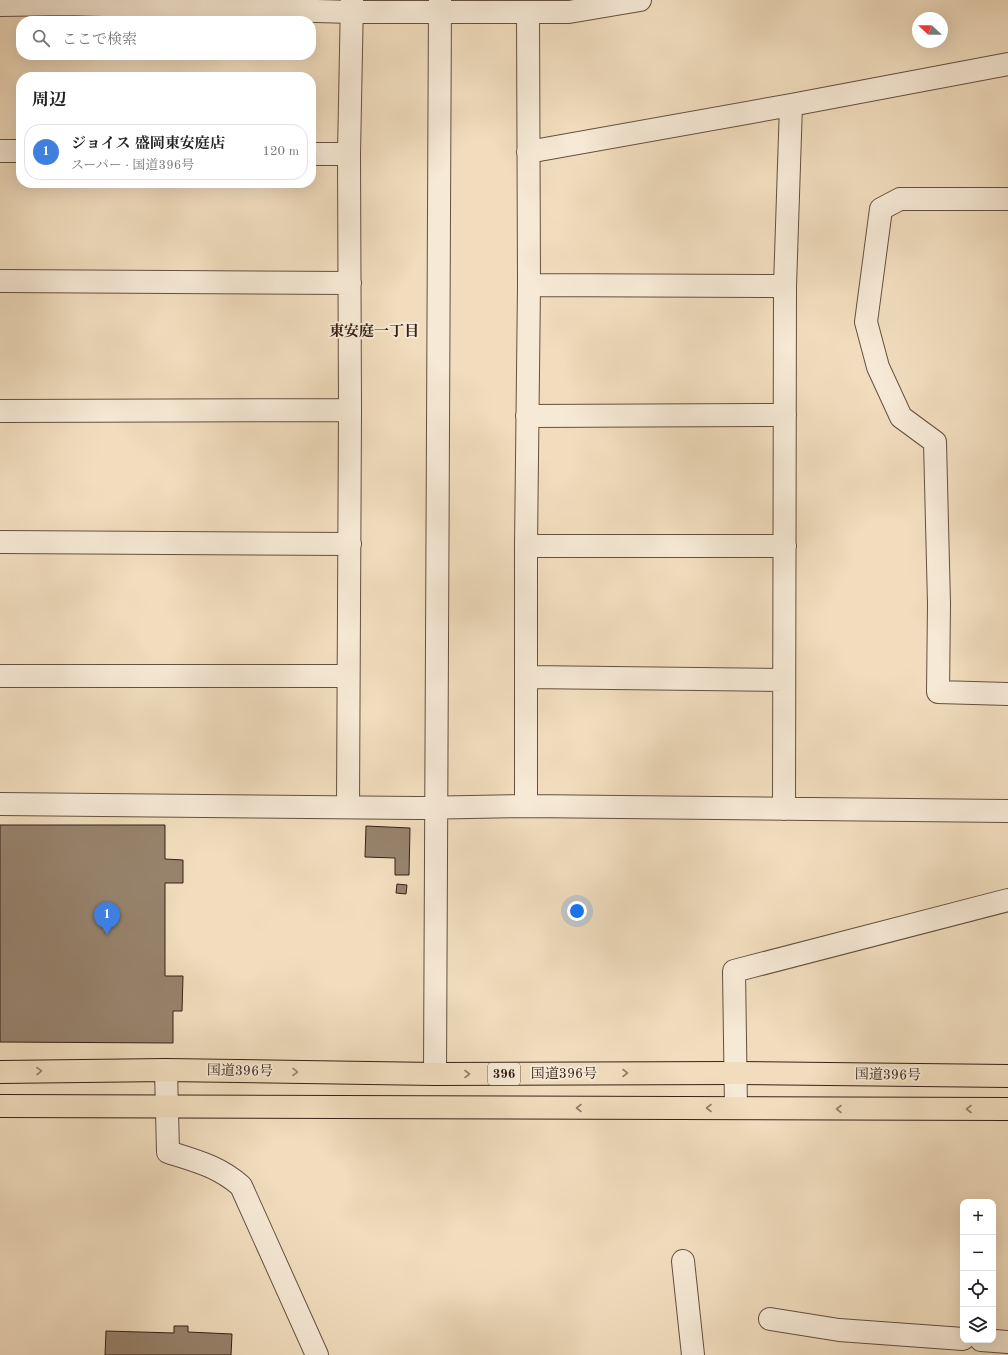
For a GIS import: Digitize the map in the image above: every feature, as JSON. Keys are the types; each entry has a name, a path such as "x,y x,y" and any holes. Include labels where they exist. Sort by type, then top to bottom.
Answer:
{"highway":[{"name":"国道396号","path":"0,1072 166,1070 435,1074 735,1073 1008,1076"},
{"path":"0,1106 1008,1109"}],"street":[{"path":"0,5 26,2 66,4 352,6 440,5 528,12 569,12 640,0"},
{"path":"435,1074 440,5"},
{"path":"348,807 350,544 349,154 352,6"},
{"path":"526,806 526,546 529,285 528,12"},
{"path":"528,152 1008,64"},
{"path":"784,809 785,286 791,105"},
{"path":"0,151 16,151"},
{"path":"316,154 349,154"},
{"path":"1008,199 900,199 881,209 866,322 878,367 901,417 935,442 938,692 1008,694"},
{"path":"0,281 350,283"},
{"path":"529,285 785,286"},
{"path":"0,411 350,410"},
{"path":"527,416 785,415"},
{"path":"0,542 350,544"},
{"path":"526,546 785,546"},
{"path":"0,676 348,676"},
{"path":"527,676 784,680"},
{"path":"0,804 348,807 526,806 1008,811"},
{"path":"736,1108 734,970 1008,900"},
{"path":"166,1070 168,1152 205,1164 228,1174 241,1186 317,1355"},
{"path":"683,1261 693,1355"},
{"path":"770,1319 839,1330 960,1339"},
{"path":"996,1341 1008,1342"}],"building":[{"path":"0,825 165,825 165,859 183,860 183,883 165,883 165,976 183,976 182,1011 173,1011 173,1043 0,1042"},
{"path":"366,826 410,828 409,875 395,875 395,858 365,857"},
{"path":"397,884 407,885 406,894 396,893"},
{"path":"174,1326 188,1326 188,1332 232,1334 231,1355 105,1355 106,1331 174,1333"}],"place":[{"name":"ジョイス 盛岡東安庭店","path":"107,935"}],"district":[{"name":"東安庭一丁目","path":"374,332"}]}
